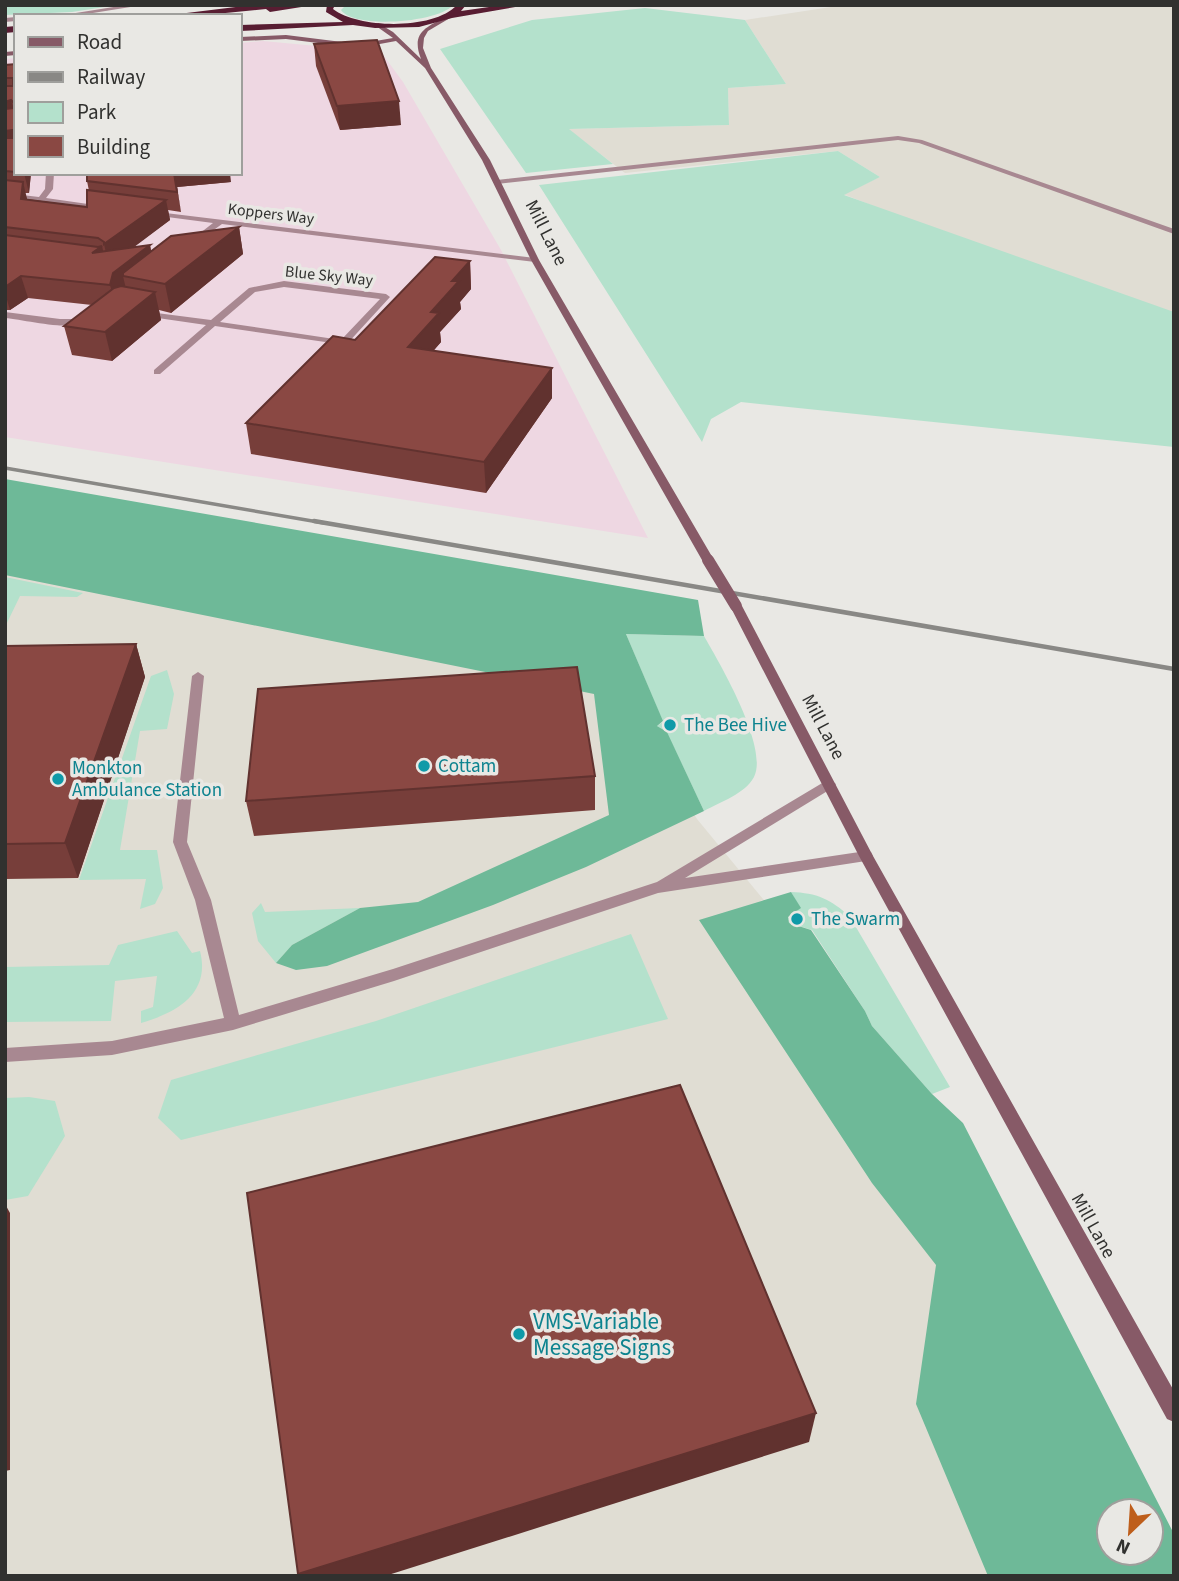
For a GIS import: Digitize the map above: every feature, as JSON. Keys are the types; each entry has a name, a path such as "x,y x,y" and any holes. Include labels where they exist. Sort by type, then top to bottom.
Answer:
{"highway":[{"path":"236,10 258,5"},
{"path":"236,10 281,5"},
{"path":"189,14 310,5"},
{"path":"331,5 329,10 332,14 361,24"},
{"path":"450,16 462,5"},
{"path":"242,28 423,23 450,16 523,5"}],"main road":[{"name":"Mill Lane","path":"450,16 426,30 421,38 420,48 428,68 486,160 535,260 736,606 866,856 1174,1412"},
{"name":"Mill Lane","path":"378,25 428,68"},
{"path":"242,39 286,37 358,46 396,39"}],"street":[{"path":"75,14 141,5"},
{"path":"497,182 898,138 920,141 1174,232"},
{"path":"41,199 49,189 50,175"},
{"path":"5,195 110,208"},
{"name":"Koppers Way","path":"137,212 535,260"},
{"path":"187,248 219,222"},
{"name":"Blue Sky Way","path":"139,313 343,343 386,297 284,284 269,286 252,290 213,323"},
{"path":"5,314 60,322 96,320"},
{"path":"158,372 213,323"},
{"path":"198,676 180,842 203,901 233,1023"},
{"path":"657,888 829,784"},
{"path":"5,1055 112,1048 233,1023 394,975 657,888 866,856"}],"shaded area":[{"path":"844,5 1174,5 1174,324 843,194 880,177 838,151 625,173 568,129 729,125 728,88 786,84 745,20"},
{"path":"263,41 381,52 403,82 501,250 648,538 5,437 5,59 14,58 14,175 242,175 242,43"},
{"path":"5,534 616,649 663,763 697,819 772,910 909,1118 1007,1576 5,1576"}],"green space":[{"path":"5,5 117,5 72,12 5,15"},
{"path":"346,5 453,5 431,16 414,20 378,22 349,16 341,10"},
{"path":"645,8 745,20 786,84 728,88 729,125 569,129 613,164 526,173 440,49 532,20"},
{"path":"838,151 880,177 844,195 1174,312 1174,447 741,402 711,419 702,442 539,185"},
{"path":"5,479 698,600 704,636 626,634 663,721 657,726 667,732 704,811 586,867 493,905 327,966 296,970 276,963 292,945 360,908 418,902 609,815 594,694 5,575"},
{"path":"5,577 83,593 77,597 20,596 5,627"},
{"path":"626,634 704,636 741,706 755,746 757,763 754,777 745,788 704,811 667,733 657,726 663,722"},
{"path":"167,670 174,694 167,729 140,731 120,850 157,850 163,888 155,904 140,909 146,879 79,880 151,676"},
{"path":"791,892 823,898 850,917 950,1087 932,1094 872,1026 812,930 789,923 788,918 800,908"},
{"path":"791,892 801,908 788,917 789,923 811,930 865,1011 872,1026 932,1094 963,1123 1155,1497 1095,1497 1095,1567 1165,1567 1165,1516 1174,1534 1174,1576 988,1576 916,1404 936,1265 872,1183 699,920"},
{"path":"261,903 265,912 360,908 292,945 276,963 258,941 252,913"},
{"path":"177,931 192,953 200,951 202,966 195,990 188,999 167,1014 141,1023 141,1011 153,1007 157,976 115,981 111,1021 5,1022 5,967 109,965 118,945"},
{"path":"631,934 668,1019 181,1140 158,1118 171,1080 376,1021"},
{"path":"29,1097 55,1101 65,1136 28,1196 5,1200 5,1098"}],"building":[{"path":"377,40 399,101 337,106 314,44"},
{"path":"14,64 14,103 11,100 5,102 5,86 13,86 13,78 5,78 5,65"},
{"path":"14,103 14,172 5,171 5,138 13,138 13,130 5,131 5,109 13,108"},
{"path":"87,175 174,175 177,192 87,181"},
{"path":"5,180 23,182 21,199 87,207 87,190 166,200 104,244 98,238 5,227"},
{"path":"239,227 165,284 123,276 123,273 171,236"},
{"path":"5,235 102,246 92,253 150,245 113,273 110,285 21,276 5,287"},
{"path":"435,257 470,261 452,281 459,281 431,312 439,313 408,347 552,368 484,462 246,423 333,336 355,340"},
{"path":"121,286 155,292 105,332 64,326 114,288"},
{"name":"Monkton Ambulance Station","path":"136,644 65,843 5,844 5,646"},
{"name":"Cottam","path":"577,667 595,776 246,801 258,689"},
{"name":"VMS-Variable Message Signs","path":"680,1085 816,1413 298,1574 247,1193"}],"railway":[{"path":"5,468 324,523"},
{"path":"314,521 1174,669"}],"place":[{"name":"The Bee Hive","path":"670,725"},
{"name":"Cottam","path":"424,766"},
{"name":"Monkton Ambulance Station","path":"58,779"},
{"name":"The Swarm","path":"797,919"},
{"name":"VMS-Variable Message Signs","path":"519,1334"}]}
